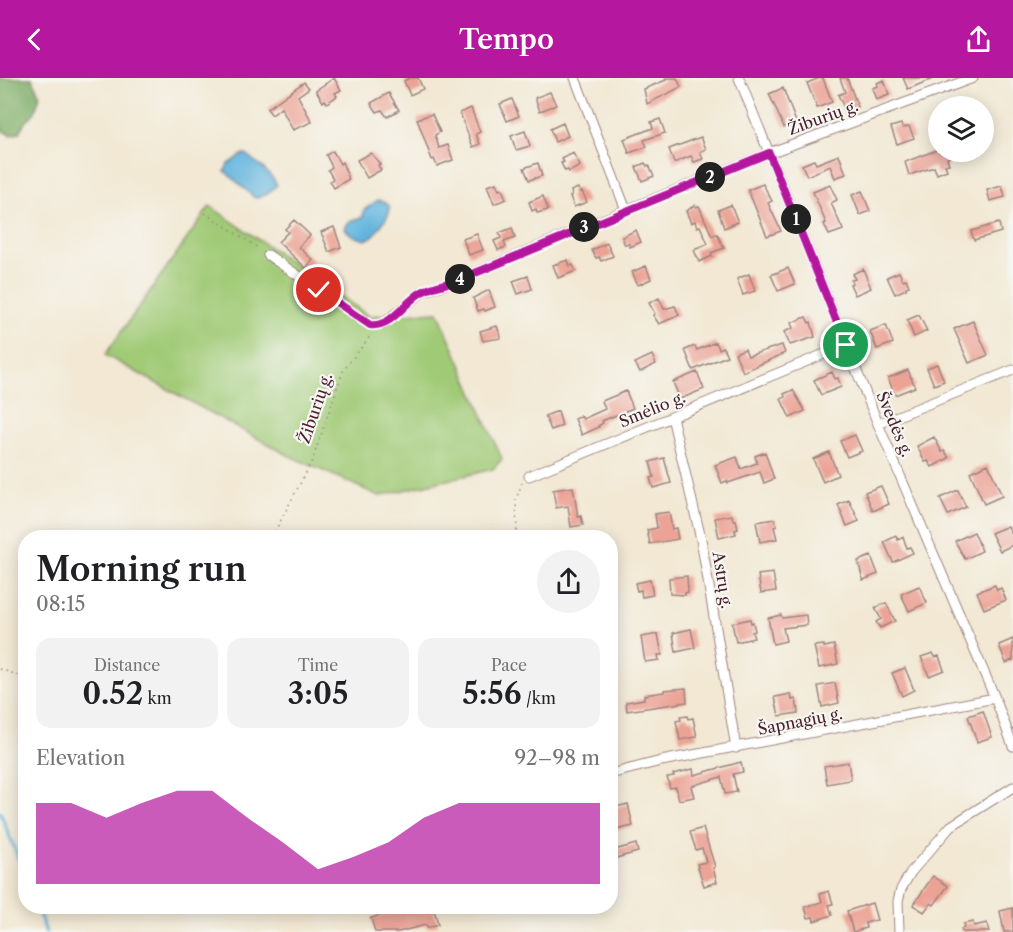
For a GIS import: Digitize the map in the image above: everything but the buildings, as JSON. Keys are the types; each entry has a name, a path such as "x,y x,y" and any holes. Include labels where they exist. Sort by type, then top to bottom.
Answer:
{"street":[{"path":"575,78 626,210"},
{"name":"Švedės g.","path":"739,78 878,424 995,698 1013,746"},
{"name":"Žiburių g.","path":"377,326 391,319 422,292 458,280 769,153 973,78"},
{"path":"268,255 370,325 377,326"},
{"name":"Smėlio g.","path":"529,476 846,345"},
{"path":"878,424 1013,370"},
{"name":"Astrų g.","path":"672,417 701,539 736,748"},
{"name":"Šapnagių g.","path":"618,772 661,761 995,698"},
{"path":"899,932 898,901 901,888 911,872 951,826 1013,787"}],"path":[{"path":"205,213 268,255"},
{"name":"Žiburių g.","path":"276,530 312,461 338,383 344,371 377,326"},
{"path":"517,530 517,493 522,482 529,476"},
{"path":"0,669 18,675"}],"green space":[{"path":"0,78 32,78 40,96 35,112 25,122 19,133 10,135 0,129"},
{"path":"210,206 369,316 438,312 502,459 493,469 379,496 288,455 105,355"}],"water":[{"path":"246,154 271,176 277,185 270,192 255,198 225,171 228,164"},
{"path":"378,200 388,205 390,211 375,233 365,240 349,233 345,228 348,223 363,217 364,210"}],"waterway":[{"path":"0,812 18,858"},
{"path":"39,914 46,932"}],"route":[{"path":"319,290 370,325 377,326 391,319 422,292 458,280 769,153 846,345"}]}
